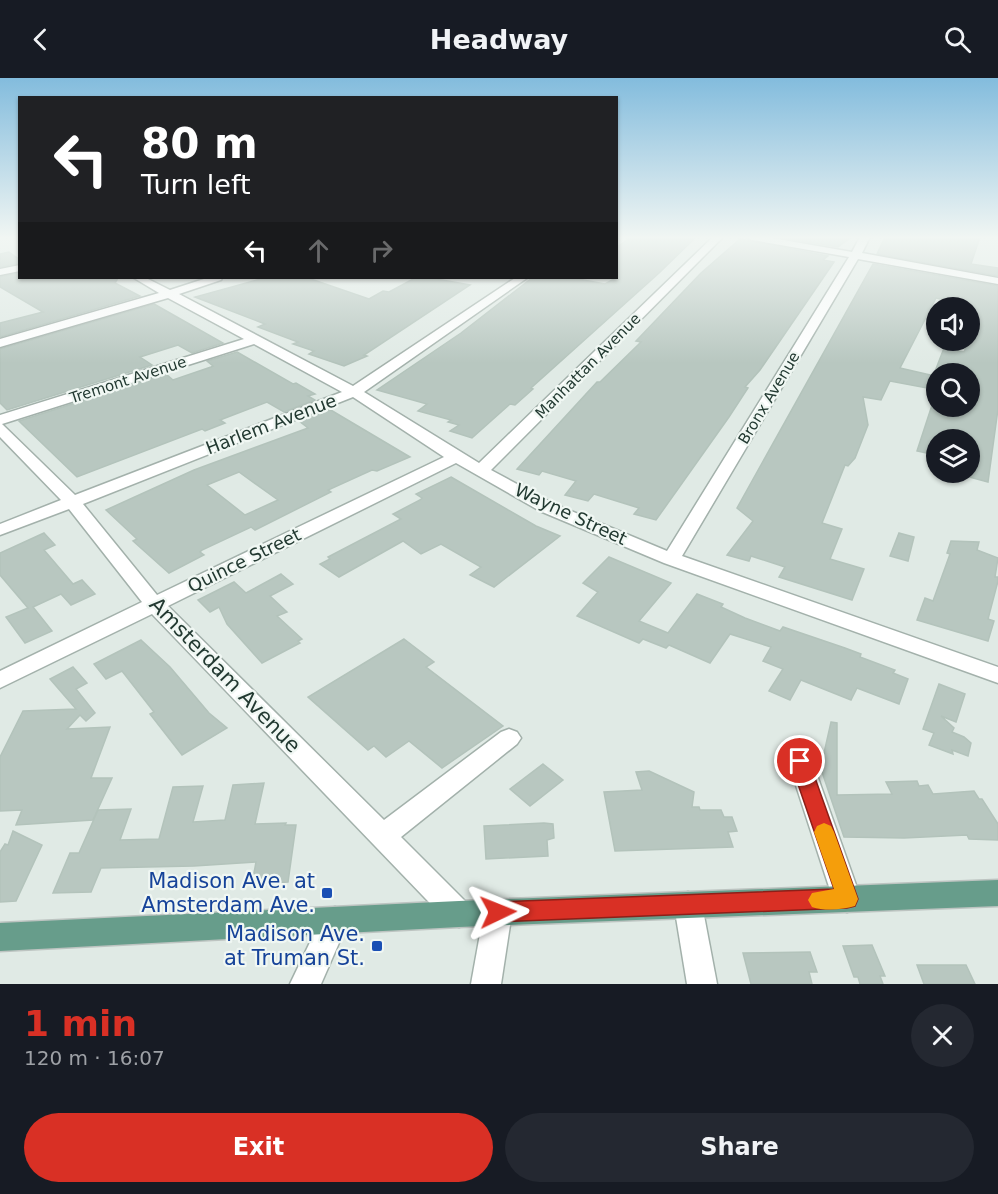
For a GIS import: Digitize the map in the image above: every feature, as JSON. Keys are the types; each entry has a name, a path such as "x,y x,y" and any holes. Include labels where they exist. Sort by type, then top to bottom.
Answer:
{"main road":[{"path":"0,938 498,912 998,893"}],"street":[{"name":"Wayne Street","path":"141,279 354,392 456,457 546,507 671,559 998,675"},
{"path":"0,343 214,279"},
{"name":"Harlem Avenue","path":"0,530 354,392 520,279"},
{"name":"Manhattan Avenue","path":"482,470 675,279"},
{"name":"Bronx Avenue","path":"671,559 841,279"},
{"name":"Tremont Avenue","path":"0,420 256,339"},
{"name":"Amsterdam Avenue","path":"0,428 73,502 154,604 459,914"},
{"name":"Quince Street","path":"0,680 456,457"},
{"path":"382,836 509,738"},
{"path":"800,761 847,899"},
{"path":"688,905 702,984"},
{"path":"486,984 498,912"},
{"path":"306,984 335,920"}],"building":[{"path":"0,279 117,279 115,283 140,296 0,337 0,323 43,312 0,287"},
{"path":"259,279 312,279 369,299 383,291 389,292 413,279 438,279 470,285 364,355 367,356 344,366 309,354 314,351 293,344 298,342 258,327 265,324 195,297"},
{"path":"530,279 580,279 605,284 614,279 652,279 515,405 510,404 472,438 450,431 459,425 448,422 451,420 418,411 427,404 377,390 461,333"},
{"path":"695,279 822,279 760,370 745,387 748,388 729,417 656,520 634,514 639,508 594,494 588,501 565,495 576,481 542,471 539,475 517,469 597,382 600,382 641,342 636,341"},
{"path":"864,279 960,279 998,286 998,409 988,482 980,480 980,429 926,429 926,453 917,451 928,417 980,417 980,363 938,363 943,351 980,351 980,297 926,297 926,317 900,368 926,374 926,388 890,381 881,400 863,397 868,425 855,458 848,466 845,465 822,523 842,529 830,559 864,569 852,600 779,577 785,567 751,556 749,561 727,555 753,521 737,508"},
{"path":"154,304 223,343 192,353 178,345 140,357 152,365 7,410 0,403 0,349"},
{"path":"237,352 315,394 308,396 315,400 284,412 267,402 220,420 225,423 205,431 202,429 77,477 19,421 166,374 173,380 213,366 207,361"},
{"path":"329,409 410,457 377,471 372,470 328,490 331,492 255,530 251,527 202,550 200,552 204,555 169,573 133,541 137,539 106,510 194,470 308,428 299,421","holes":["239,472 278,500 245,515 207,485"]},
{"path":"451,477 536,526 560,536 494,587 470,575 481,567 441,544 421,554 403,541 339,577 320,564 330,559 328,557 401,519 393,514 422,498 416,494"},
{"path":"44,533 55,545 44,550 73,584 82,580 95,594 71,605 61,594 33,607 52,631 25,643 6,617 28,608 0,575 0,553"},
{"path":"899,533 914,537 908,561 890,556"},
{"path":"951,541 979,542 977,550 998,558 995,577 998,577 998,581 988,619 994,621 988,641 917,620 925,598 933,601 950,554 947,553"},
{"path":"609,557 671,583 639,621 668,633 697,594 723,604 721,607 745,618 780,631 783,627 845,648 861,654 860,657 895,670 893,673 908,679 899,704 857,688 851,700 801,680 790,700 769,691 783,669 763,661 771,647 730,634 710,663 669,645 666,648 643,639 639,643 577,616 598,592 583,583"},
{"path":"281,574 293,584 270,596 287,612 277,616 302,639 298,641 300,643 262,663 227,624 219,607 210,612 198,600 234,582 246,593"},
{"path":"404,639 434,662 426,667 503,726 442,768 409,741 386,757 374,746 368,750 308,697"},
{"path":"141,640 170,667 209,713 227,728 182,755 150,714 154,712 122,671 106,679 94,664"},
{"path":"73,667 87,683 76,689 95,713 86,721 80,715 67,729 110,727 91,778 112,778 93,820 16,825 22,810 0,811 0,757 23,711 76,709 50,679"},
{"path":"939,684 965,694 956,722 941,716 954,728 952,732 971,743 968,756 952,750 953,754 929,745 934,733 923,729"},
{"path":"831,722 837,723 837,795 892,794 886,782 917,781 919,786 928,785 933,794 974,791 998,824 998,840 969,839 967,835 904,838 844,837 822,772 818,771 810,752 810,750 824,753"},
{"path":"543,764 563,780 530,806 510,789"},
{"path":"649,771 694,792 692,807 699,807 700,810 721,810 724,817 732,817 737,831 728,832 733,847 615,851 604,792 642,790 636,772"},
{"path":"264,783 255,824 296,825 288,882 252,884 256,862 101,868 91,892 53,893 70,853 79,853 98,810 131,809 120,840 159,839 173,787 203,786 193,822 225,820 233,785"},
{"path":"553,824 554,838 547,840 548,856 486,859 484,826"},
{"path":"13,831 42,845 16,901 0,902 0,852 5,844 8,845"},
{"path":"872,945 885,976 880,976 883,984 860,984 858,977 854,977 843,946"},
{"path":"810,952 817,972 809,972 812,984 751,984 743,953"},
{"path":"917,965 966,965 975,984 924,984"}],"slow traffic":[{"path":"819,900 847,899 824,832"}],"place":[{"name":"Madison Ave. at Amsterdam Ave.","path":"327,893"},
{"name":"Madison Ave. at Truman St.","path":"377,946"}],"route":[{"path":"498,912 847,899 800,761"}]}
